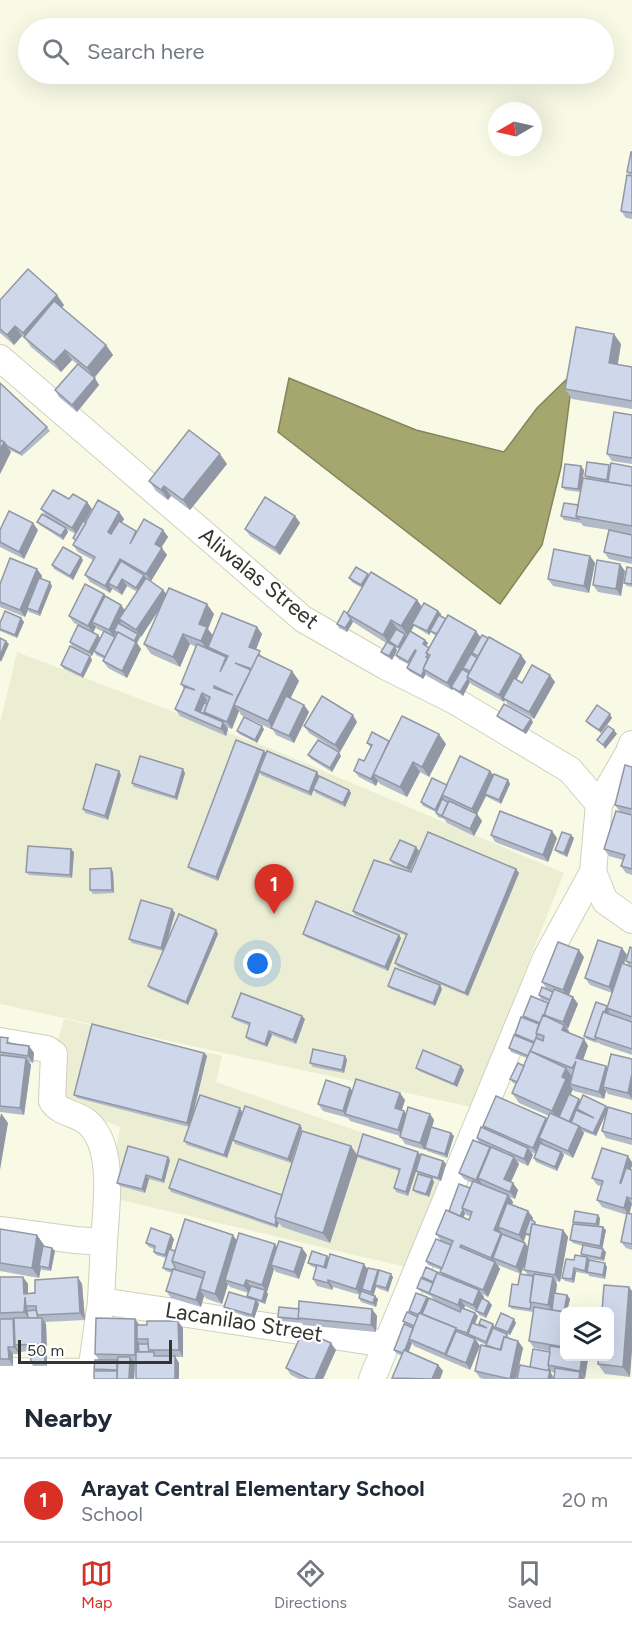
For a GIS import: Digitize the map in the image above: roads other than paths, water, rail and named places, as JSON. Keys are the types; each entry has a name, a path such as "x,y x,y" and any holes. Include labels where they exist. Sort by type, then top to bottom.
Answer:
{"street":[{"name":"Aliwalas Street","path":"0,358 303,619 385,666 456,702 570,770 599,804"},
{"path":"372,1379 546,958 593,872 599,804 632,744"},
{"path":"593,872 605,901 632,920"},
{"path":"0,1041 47,1050 54,1054 52,1101 56,1108 86,1122 95,1131 102,1145 106,1167 101,1301 91,1376 0,1371"},
{"path":"0,1230 104,1242"},
{"name":"Lacanilao Street","path":"101,1301 386,1344"}],"place":[{"name":"Arayat Central Elementary School","path":"274,914"}]}
